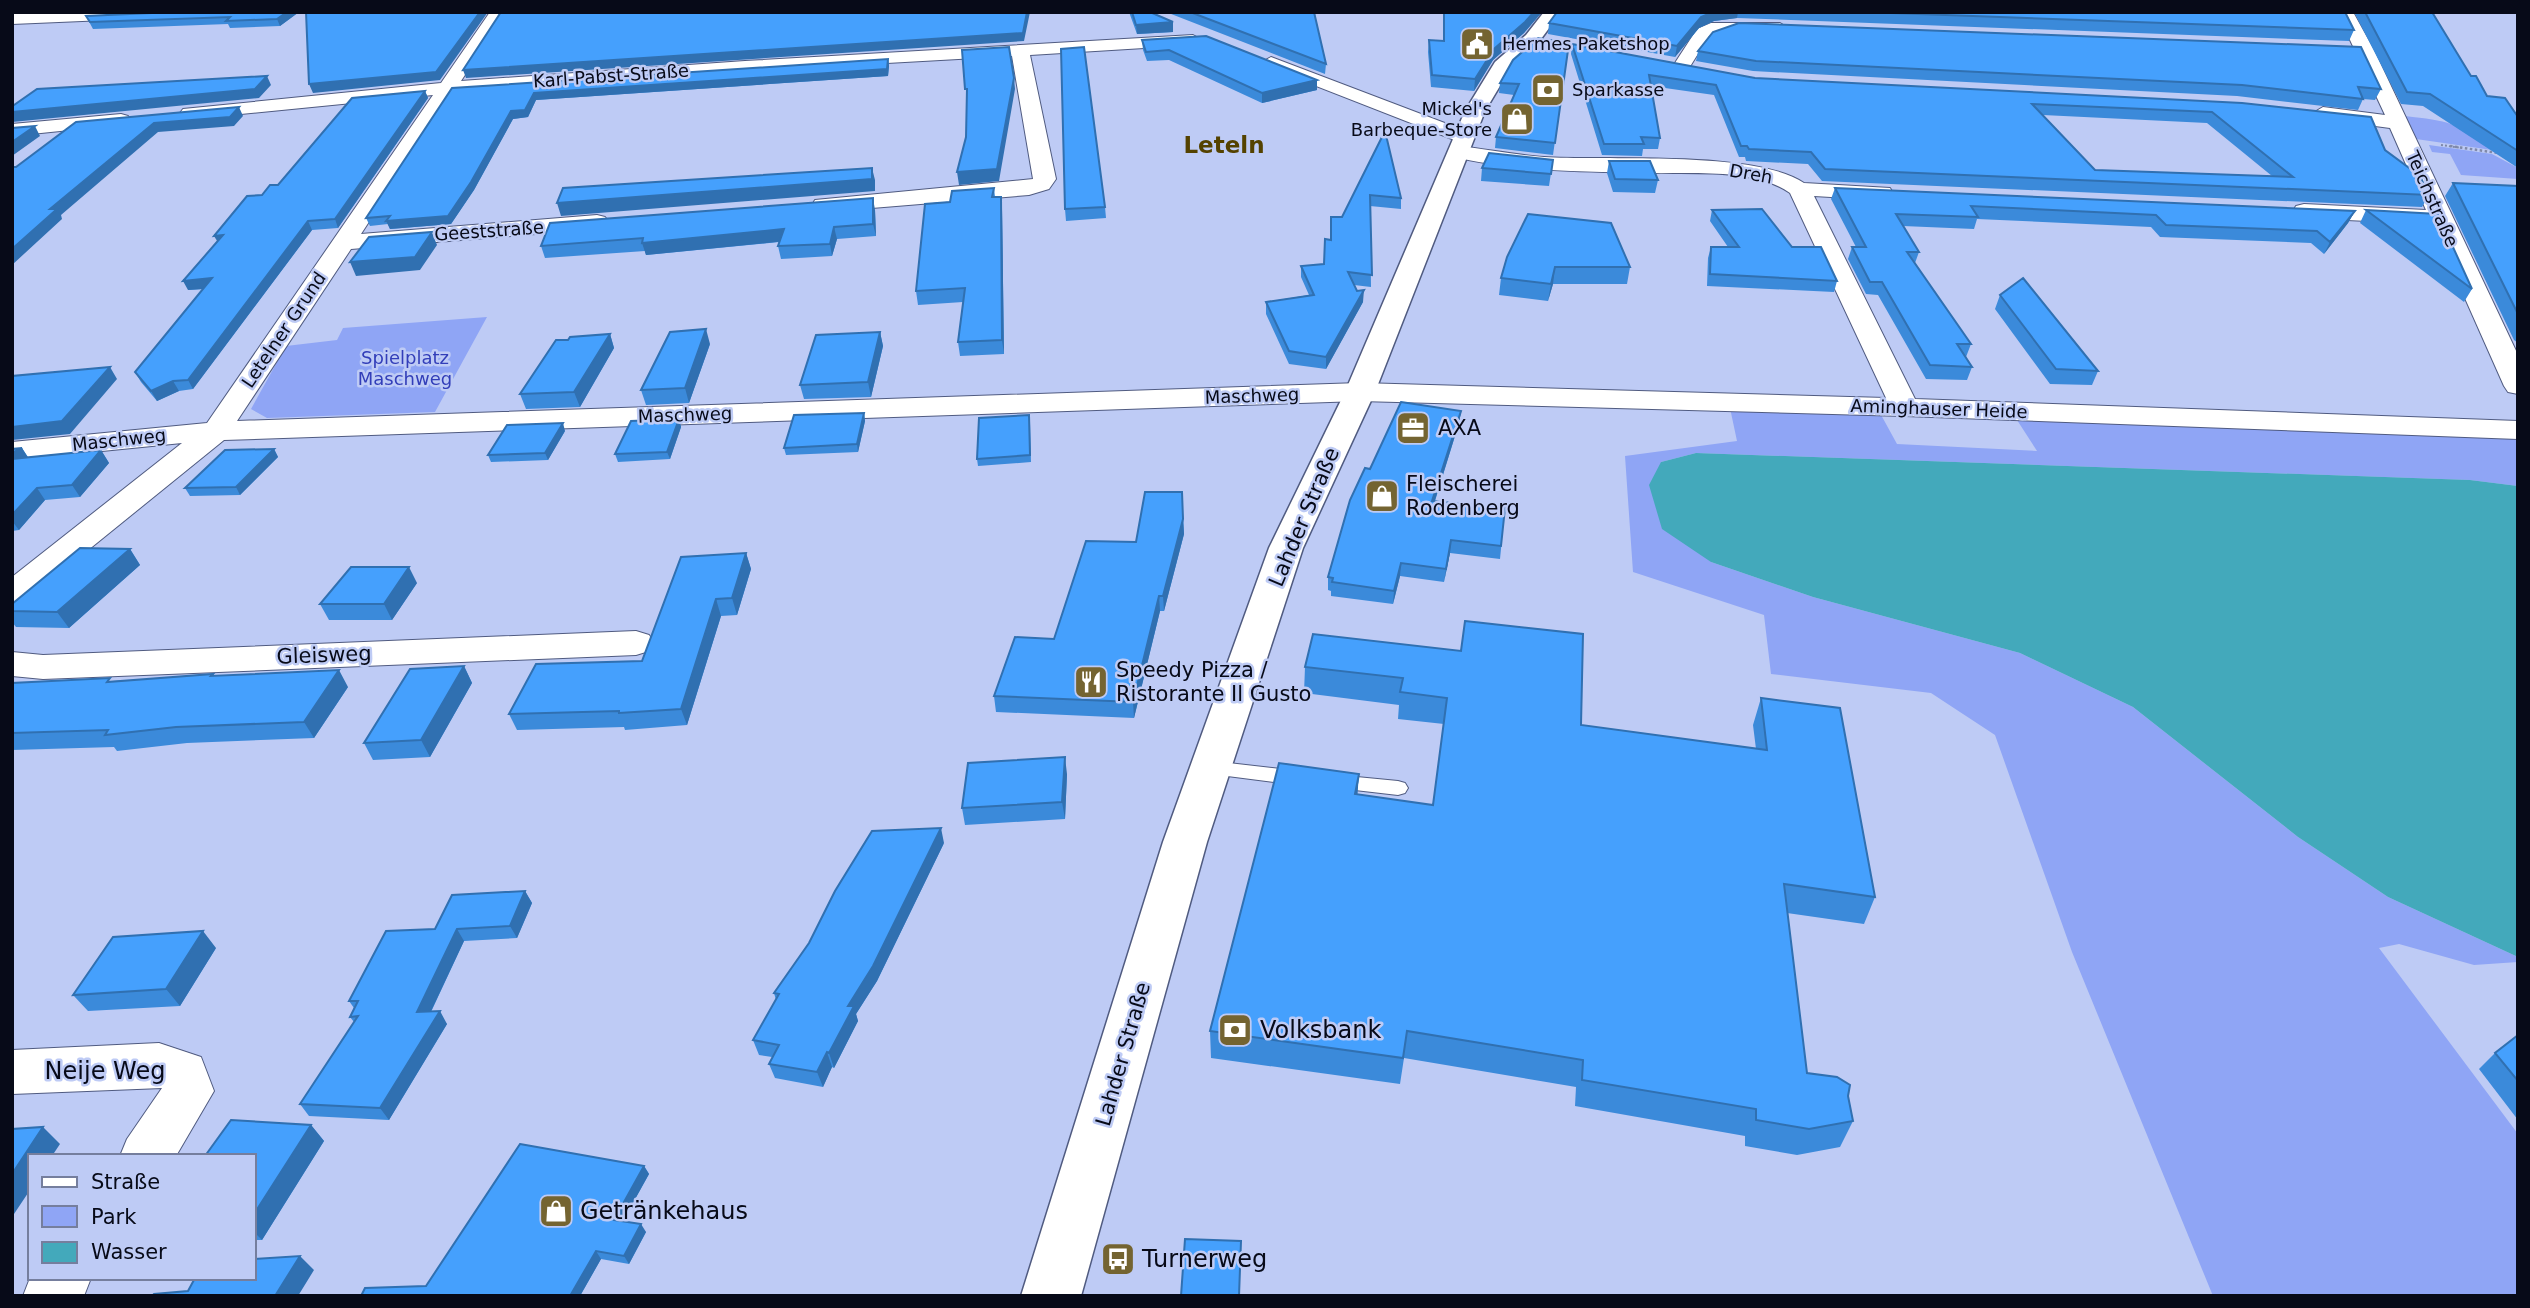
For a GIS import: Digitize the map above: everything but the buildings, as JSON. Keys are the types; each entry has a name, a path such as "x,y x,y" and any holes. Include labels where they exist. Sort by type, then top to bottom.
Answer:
{"street":[{"path":"12,19 176,12"},
{"path":"498,13 518,12"},
{"name":"Lahder Straße","path":"1051,1296 1185,842 1286,548 1360,392 1461,145 1490,84 1502,66 1532,38 1553,12"},
{"name":"Teichstraße","path":"2345,12 2365,50 2518,386"},
{"name":"Letelner Grund","path":"12,594 216,431 498,13"},
{"name":"Karl-Pabst-Straße","path":"170,116 448,88 731,67 1211,38 1165,21"},
{"path":"1704,73 1673,67 1703,33 1711,28 1795,28"},
{"path":"1532,38 1559,44"},
{"path":"2338,49 2365,50"},
{"path":"796,207 1029,188 1041,184 1045,178 1020,50"},
{"name":"Dreh","path":"1250,54 1461,145 1543,163 1734,169 1786,180 1799,189 1905,407"},
{"path":"2301,110 2402,131"},
{"path":"12,130 142,118"},
{"path":"42,147 73,125"},
{"path":"2426,186 2452,187"},
{"path":"1799,189 1910,194"},
{"path":"2287,210 2440,217"},
{"name":"Geeststraße","path":"344,242 618,220"},
{"name":"Aminghauser Heide","path":"1360,392 1905,407 2518,430"},
{"name":"Maschweg","path":"12,451 216,431 1360,392"},
{"name":"Gleisweg","path":"12,664 43,667 636,643"},
{"name":"Neije Weg","path":"12,1072 159,1065 183,1072 189,1091 147,1154"},
{"path":"51,1296 62,1280"}],"lane":[{"path":"1210,768 1398,788"}],"path":[{"path":"2402,131 2510,155"}],"green space":[{"path":"2405,116 2452,124 2492,150 2416,139"},
{"path":"2429,145 2492,154 2518,168 2518,179 2461,175 2450,154 2432,152"},
{"name":"Spielplatz Maschweg","path":"487,317 435,412 267,418 251,409 286,346 337,340 343,328"},
{"path":"1730,408 1880,413 1897,444 2037,451 2017,420 2505,436 2518,441 2518,486 2470,480 1696,453 1661,462 1711,562 1813,597 2020,653 2133,707 2298,837 2388,897 2518,957 2518,962 2474,965 2399,944 2379,948 2518,1134 2518,1296 2213,1296 2072,952 1995,735 1931,693 1771,674 1764,615 1633,572 1625,456 1737,441"}],"water":[{"path":"1696,453 2470,480 2518,486 2518,957 2388,897 2298,837 2133,707 2020,653 1813,597 1711,562 1662,529 1649,485 1661,462"}],"place":[{"name":"Hermes Paketshop","path":"1477,44"},
{"name":"Sparkasse","path":"1548,90"},
{"name":"Mickel's Barbeque-Store","path":"1517,119"},
{"name":"AXA","path":"1413,428"},
{"name":"Fleischerei Rodenberg","path":"1382,496"},
{"name":"Speedy Pizza / Ristorante Il Gusto","path":"1091,682"},
{"name":"Volksbank","path":"1235,1030"},
{"name":"Getränkehaus","path":"556,1211"},
{"name":"Turnerweg","path":"1118,1259"}],"district":[{"name":"Leteln","path":"1224,145"}]}
